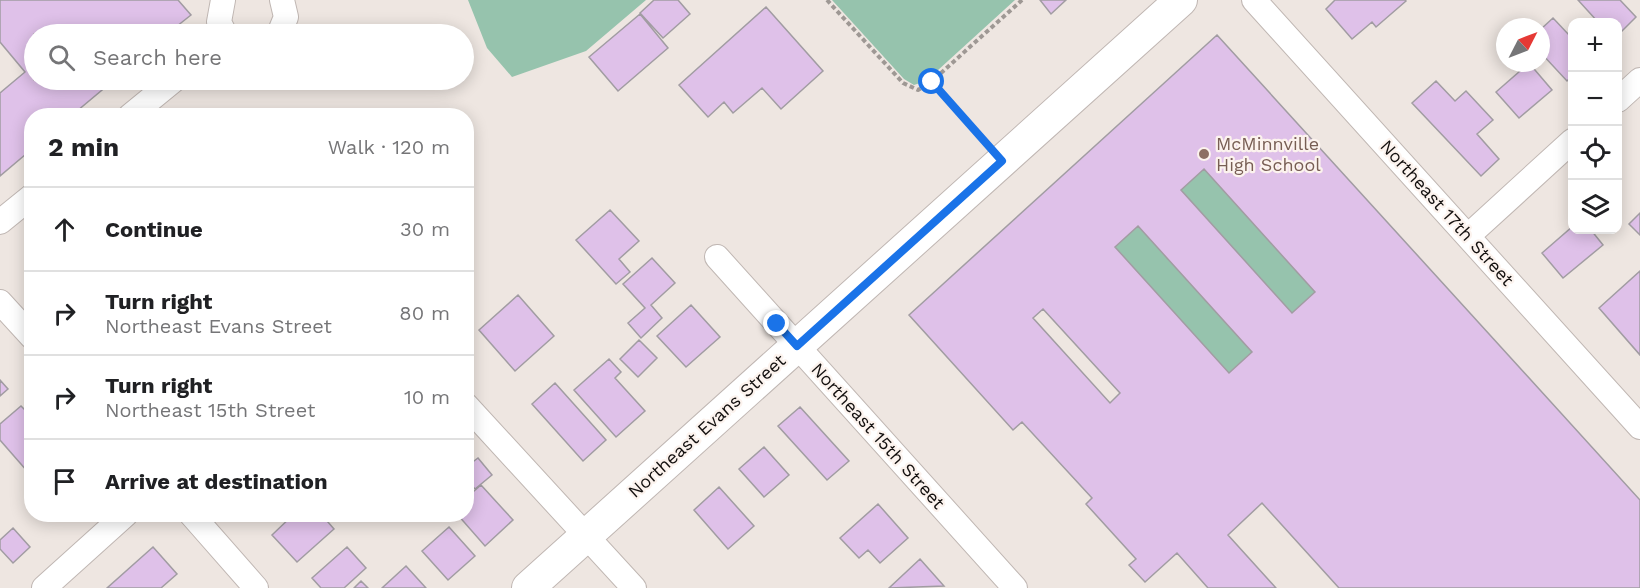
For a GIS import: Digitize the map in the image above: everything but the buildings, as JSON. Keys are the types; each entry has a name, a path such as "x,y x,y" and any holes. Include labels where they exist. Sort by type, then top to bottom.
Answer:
{"street":[{"path":"220,24 223,0"},
{"path":"282,0 286,17 283,24"},
{"name":"Northeast Evans Street","path":"528,588 1181,0"},
{"name":"Northeast 17th Street","path":"1254,0 1640,427"},
{"path":"1622,96 1640,80"},
{"path":"140,108 162,90"},
{"path":"1468,236 1568,145"},
{"path":"0,222 24,202"},
{"name":"Northeast 15th Street","path":"717,257 1014,588"},
{"path":"0,302 24,328"},
{"path":"474,414 634,588"},
{"path":"44,588 117,522"},
{"path":"198,522 256,588"}],"path":[{"path":"827,0 908,87 918,90 932,82 1022,0"},
{"path":"932,82 1002,161"}],"green space":[{"path":"468,0 646,0 586,51 512,77 487,48"},
{"path":"832,0 1015,0 926,81 914,85 904,79"},
{"path":"1204,169 1315,292 1292,313 1181,190"},
{"path":"1138,226 1252,352 1229,373 1115,247"}],"place":[{"name":"McMinnville High School","path":"1204,154"}],"route":[{"path":"777,324 797,346 1002,161 932,82"}]}
